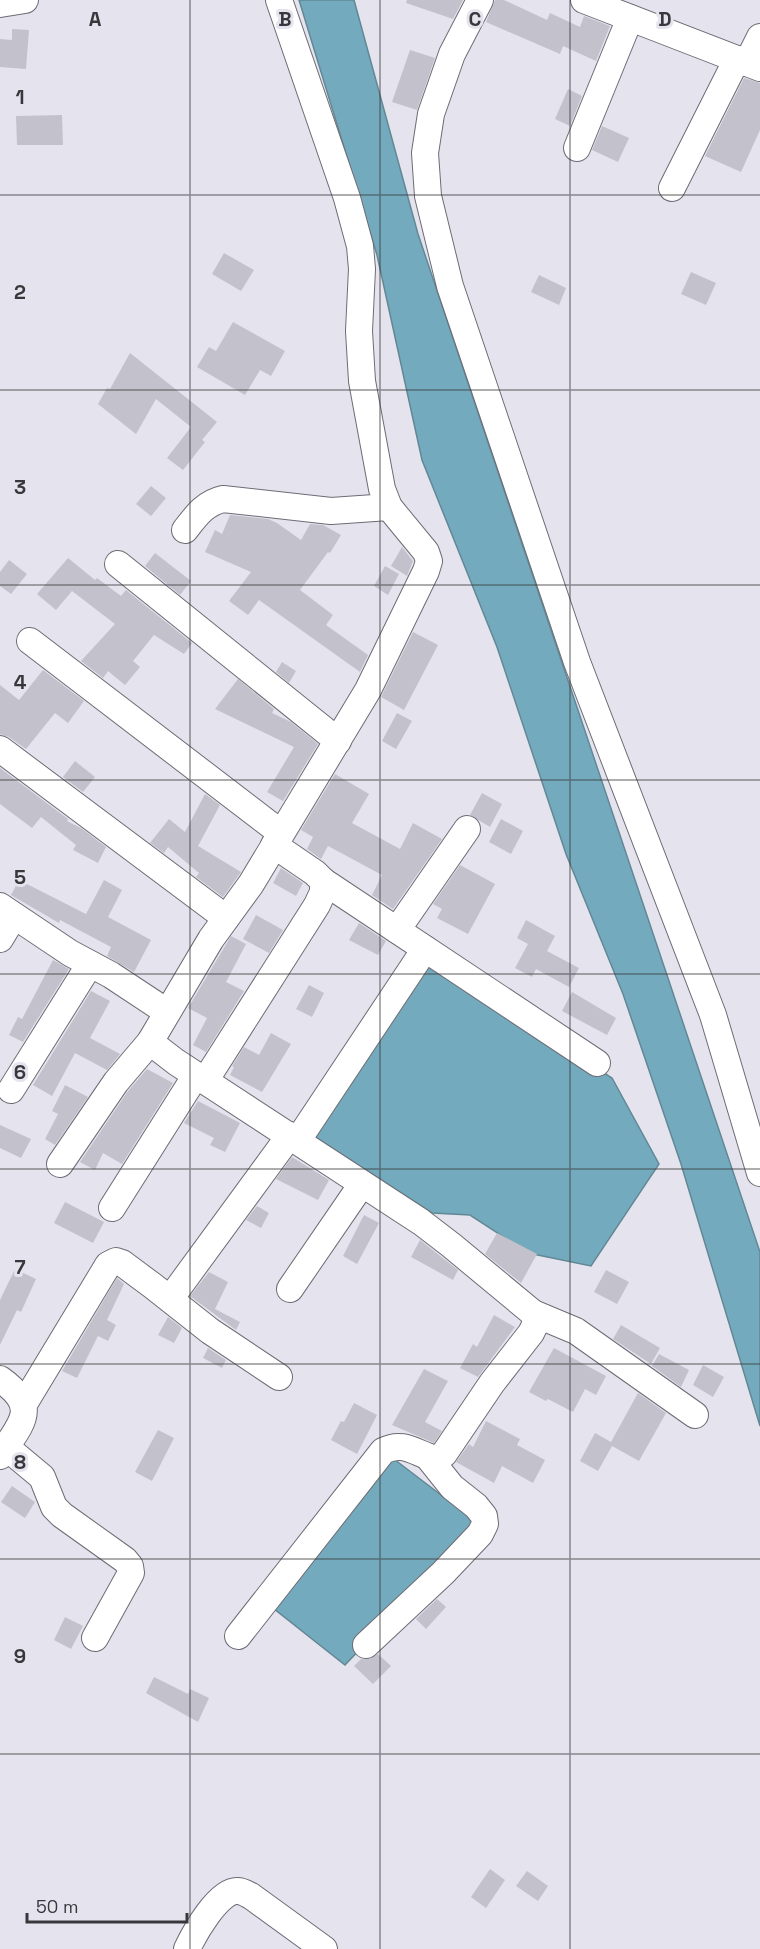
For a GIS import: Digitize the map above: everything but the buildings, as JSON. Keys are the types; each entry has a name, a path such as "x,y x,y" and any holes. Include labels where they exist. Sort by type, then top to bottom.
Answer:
{"street":[{"path":"0,4 25,0"},
{"path":"60,1164 116,1082 150,1042 226,918 251,884 368,690 429,561 426,552 389,507 382,489 362,381 359,331 362,269 360,246 348,198 279,0"},
{"path":"480,0 453,54 431,114 424,153 428,196 450,286 566,628 713,1015 760,1173"},
{"path":"584,0 748,63"},
{"path":"577,148 630,18"},
{"path":"672,188 748,63 760,37"},
{"path":"185,530 204,507 212,501 223,499 331,512 389,507"},
{"path":"118,564 338,741"},
{"path":"30,641 277,839 322,881 597,1063"},
{"path":"0,750 226,918"},
{"path":"397,930 466,829"},
{"path":"112,1208 317,905 323,892 322,881"},
{"path":"0,939 7,911 167,1012"},
{"path":"170,1299 294,1138 425,949"},
{"path":"12,1090 90,964"},
{"path":"150,1042 200,1078 294,1138 452,1245 533,1313 576,1331 695,1415"},
{"path":"290,1289 362,1184"},
{"path":"24,1404 108,1265 116,1261 122,1263 210,1331 279,1377"},
{"path":"238,1636 383,1451 393,1446 404,1447 436,1459 444,1454 492,1383 531,1333 536,1323 533,1313"},
{"path":"0,1379 18,1394 24,1404 25,1414 3,1451 42,1477 54,1507 62,1515 130,1566 131,1573 96,1638"},
{"path":"366,1645 443,1573 480,1534 485,1524 484,1516 476,1506 452,1487 428,1457"},
{"path":"187,1949 200,1926 221,1899 239,1890 251,1896 324,1949"}],"water":[{"path":"299,0 354,0 418,234 760,1252 760,1426 681,1164 623,994 566,854 497,647 422,460 377,255"},
{"path":"428,960 612,1078 659,1164 591,1266 528,1253 470,1215 432,1213 315,1137"},
{"path":"390,1456 479,1524 345,1665 273,1608"}]}
